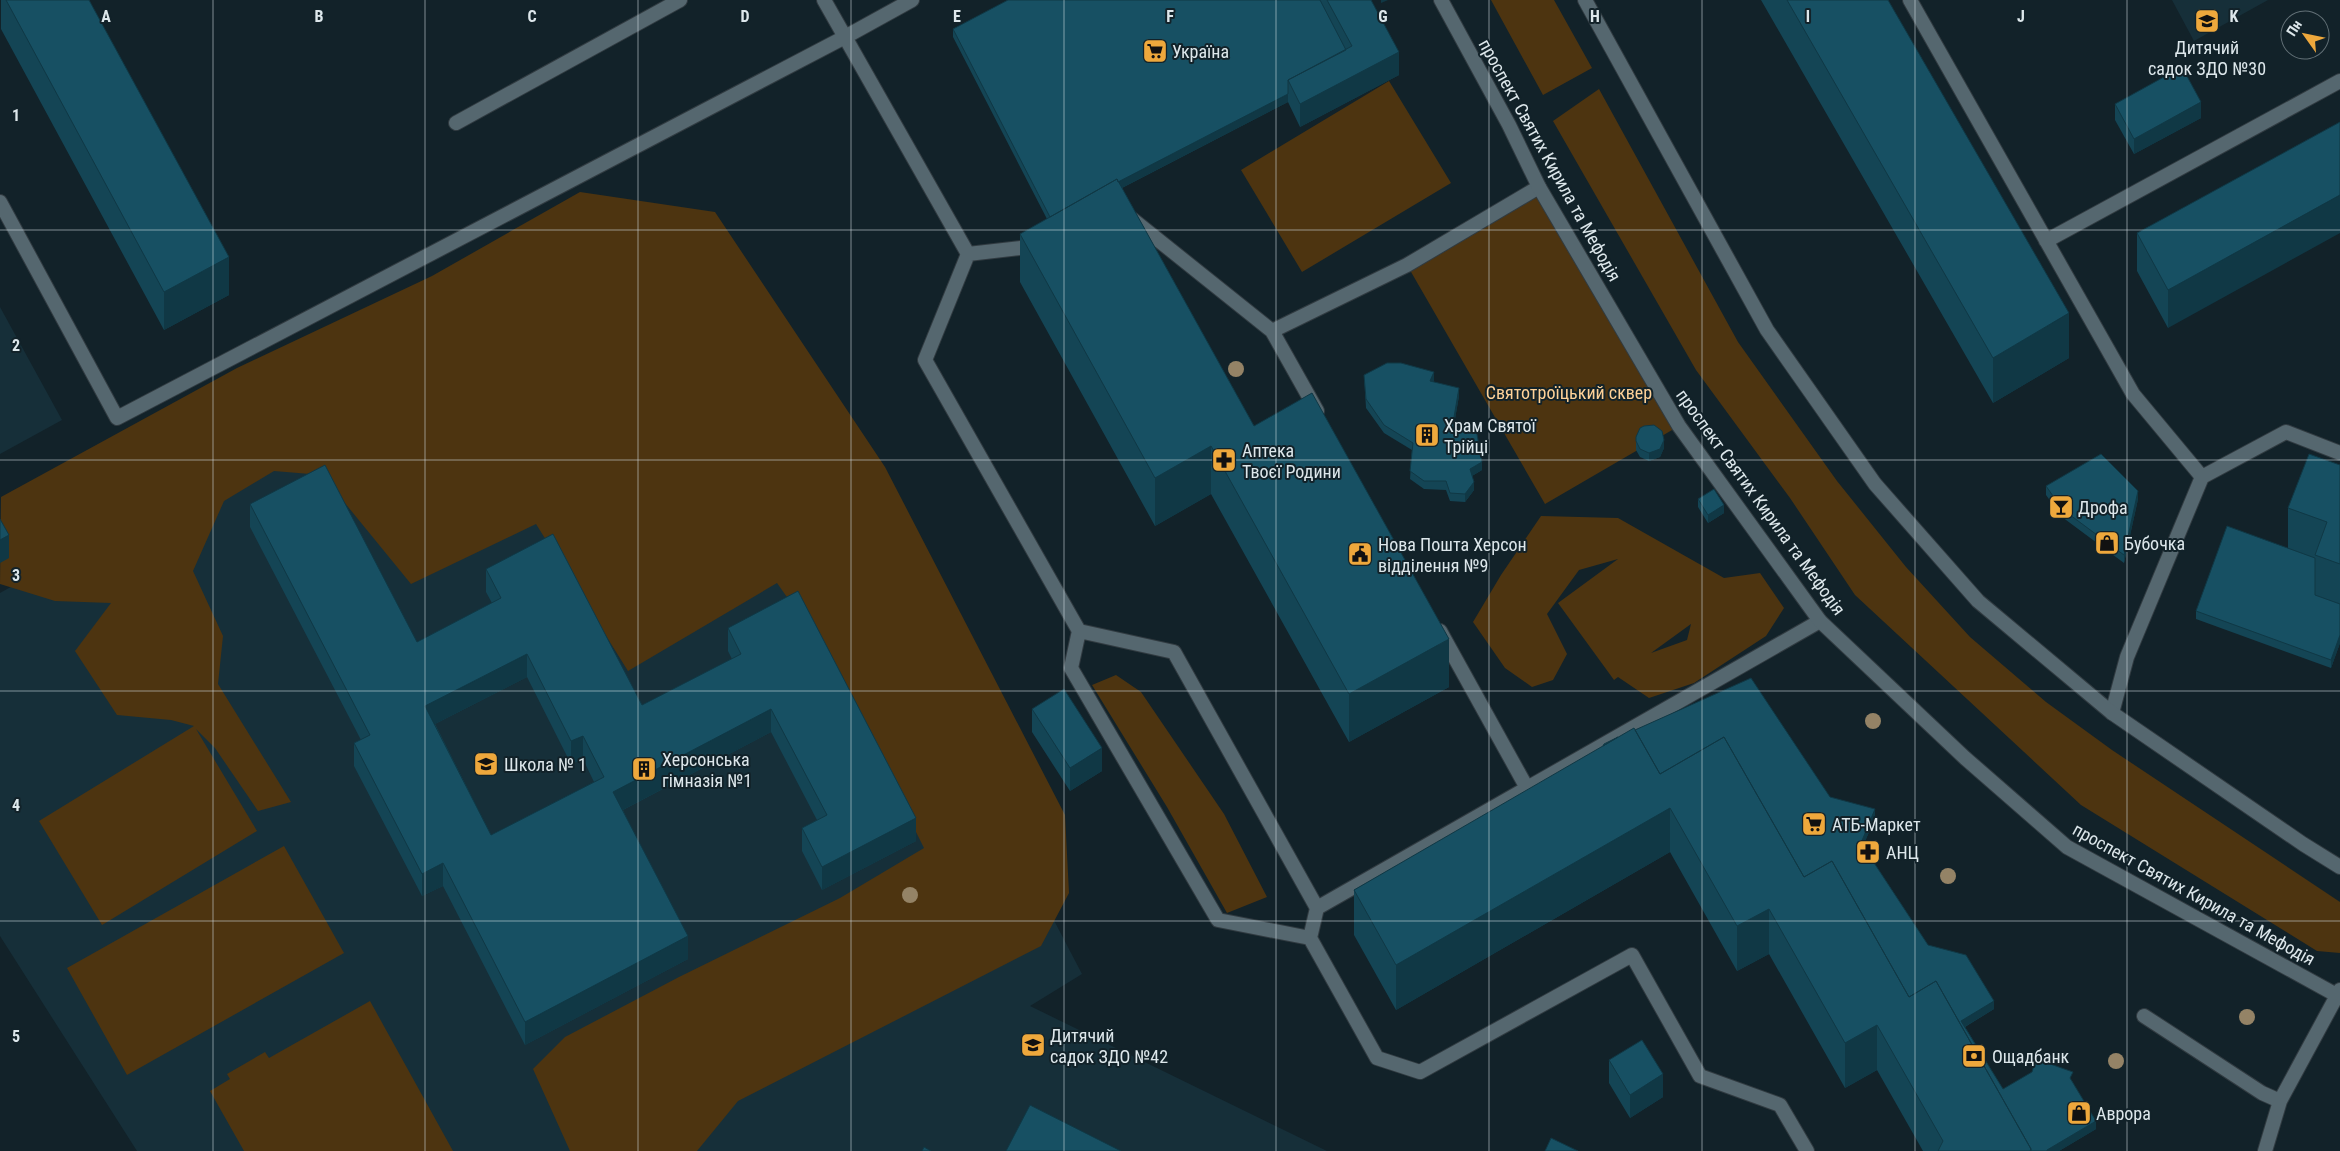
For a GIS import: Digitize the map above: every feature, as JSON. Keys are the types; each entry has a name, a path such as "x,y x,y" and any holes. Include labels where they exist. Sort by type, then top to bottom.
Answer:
{"street":[{"path":"456,123 680,0"},
{"path":"824,0 968,254"},
{"path":"0,202 117,418 845,37 912,0"},
{"name":"проспект Святих Кирила та Мефодія","path":"1441,0 1509,125 1539,187 1678,426 1820,621 1965,758 2067,847 2339,994"},
{"path":"1585,0 1767,330 1875,484 1978,601 2112,713 2303,844 2340,867"},
{"path":"1910,0 2133,394 2202,478"},
{"path":"2046,241 2340,80"},
{"path":"1272,331 1406,265 1539,187"},
{"path":"1116,217 1124,214 1272,331 1325,426"},
{"path":"968,254 1043,246 1052,242"},
{"path":"968,254 925,360 1080,632 1071,668 1218,920 1310,938"},
{"path":"2112,713 2127,657 2202,478 2286,432 2340,453"},
{"path":"1431,615 1527,788"},
{"path":"1317,908 1820,621"},
{"path":"1080,632 1174,652 1317,908 1310,938 1377,1058 1420,1072 1632,955 1700,1076 1780,1105 1807,1151"},
{"path":"2265,1151 2280,1101 2339,994"},
{"path":"2144,1016 2262,1092 2280,1101"}],"shaded area":[{"name":"Дитячий садок ЗДО №30","path":"2172,0 2268,0 2194,41"},
{"name":"Школа № 1","path":"682,209 1082,974 1030,1006 1327,1151 137,1151 0,936 0,593"},
{"path":"0,307 62,420 0,454"}],"green space":[{"path":"1491,0 1554,0 1592,68 1543,95"},
{"path":"1389,81 1451,183 1302,272 1241,170"},
{"path":"1599,89 1738,342 1837,481 1906,567 1970,637 2046,702 2112,750 2340,902 2340,953 2317,951 2081,805 1855,595 1790,498 1696,370 1553,121"},
{"name":"Святотроїцький сквер","path":"1539,187 1679,426 1545,504 1407,265"},
{"path":"580,192 715,212 885,467 1065,815 1069,893 1041,946 738,1101 697,1151 570,1151 533,1069 565,1037 679,977 840,898 924,848 828,655 777,583 628,671 536,524 411,584 322,475 274,471 224,501 193,571 223,636 218,684 291,802 258,811 215,748 196,729 257,831 102,925 39,821 194,726 171,720 117,715 75,651 111,603 55,601 0,584 1,497 237,368 432,276"},
{"path":"1541,516 1618,518 1724,578 1760,573 1784,608 1766,636 1694,683 1649,698 1618,677 1614,680 1558,603 1618,559 1579,570 1547,614 1567,654 1553,680 1532,687 1505,668 1473,622 1501,575","holes":["1691,624 1687,640 1651,653"]},
{"path":"1116,675 1141,692 1224,814 1267,897 1227,913 1167,807 1092,685"},
{"path":"284,846 344,953 127,1075 67,968"},
{"path":"370,1001 453,1151 244,1151 210,1091 230,1079 227,1074 265,1052 269,1058"}],"building":[{"path":"6,0 89,0 229,257 164,292"},
{"path":"1008,0 1320,0 1346,50 1288,80 1288,94 1118,182 1117,179 1050,217 953,29"},
{"path":"1327,0 1371,0 1399,52 1300,104 1288,80 1352,46"},
{"path":"1787,0 1888,0 2069,313 1993,358"},
{"path":"2182,67 2201,102 2134,139 2115,104"},
{"path":"2340,122 2340,195 2168,290 2137,233"},
{"path":"1117,179 1254,426 1312,393 1449,639 1349,694 1211,446 1155,478 1020,234"},
{"name":"Храм Святої Трійці","path":"1387,363 1401,363 1434,372 1430,381 1459,388 1453,423 1476,429 1482,462 1470,469 1474,482 1465,494 1450,493 1446,481 1424,481 1410,471 1413,443 1384,425 1366,399 1364,375"},
{"path":"1654,425 1662,431 1664,440 1660,449 1649,453 1640,449 1636,437 1640,428"},
{"path":"2101,454 2138,491 2124,555 2062,509 2046,486"},
{"path":"2309,454 2340,465 2340,564 2315,555 2327,522 2288,508"},
{"name":"Херсонська гімназія №1","path":"325,465 417,642 501,598 486,569 553,534 642,705 741,654 728,628 798,591 916,818 822,867 802,828 827,815 771,709 613,792 688,936 525,1022 443,863 422,874 354,743 370,735 250,504","holes":["527,654 571,741 583,736 604,777 491,835 425,706"]},
{"path":"1714,489 1724,505 1708,515 1698,499"},
{"path":"0,519 9,535 0,540"},
{"path":"2227,526 2315,558 2315,595 2340,604 2340,635 2331,660 2196,611"},
{"path":"1751,678 1830,797 1875,809 1861,843 1928,945 1966,955 1994,1001 1961,1021 2003,1089 2032,1072 2036,1059 2073,1072 2070,1078 2096,1121 2047,1151 2031,1151 1936,981 1909,997 1832,861 1804,877 1724,737 1660,774 1635,730"},
{"path":"1064,689 1102,748 1070,768 1032,709"},
{"path":"1634,728 1660,774 1724,737 1804,877 1832,861 1909,997 1936,981 2031,1149 2030,1151 1938,1151 1943,1141 1877,1025 1845,1043 1769,909 1737,926 1670,808 1396,965 1354,890"},
{"path":"1642,1040 1663,1074 1630,1095 1609,1060"},
{"path":"1030,1105 1121,1151 1006,1151"},
{"path":"1551,1138 1578,1151 1545,1151"},
{"path":"924,1147 931,1151 922,1151"}],"place":[{"name":"Дитячий садок ЗДО №30","path":"2207,21"},
{"name":"Україна","path":"1155,51"},
{"name":"Храм Святої Трійці","path":"1427,435"},
{"name":"Аптека Твоєї Родини","path":"1224,460"},
{"name":"Дрофа","path":"2061,507"},
{"name":"Бубочка","path":"2107,543"},
{"name":"Нова Пошта Херсон відділення №9","path":"1360,554"},
{"name":"Школа № 1","path":"486,764"},
{"name":"Херсонська гімназія №1","path":"644,769"},
{"name":"АТБ-Маркет","path":"1814,824"},
{"name":"АНЦ","path":"1868,852"},
{"name":"Дитячий садок ЗДО №42","path":"1033,1045"},
{"name":"Ощадбанк","path":"1974,1056"},
{"name":"Аврора","path":"2079,1113"}]}
